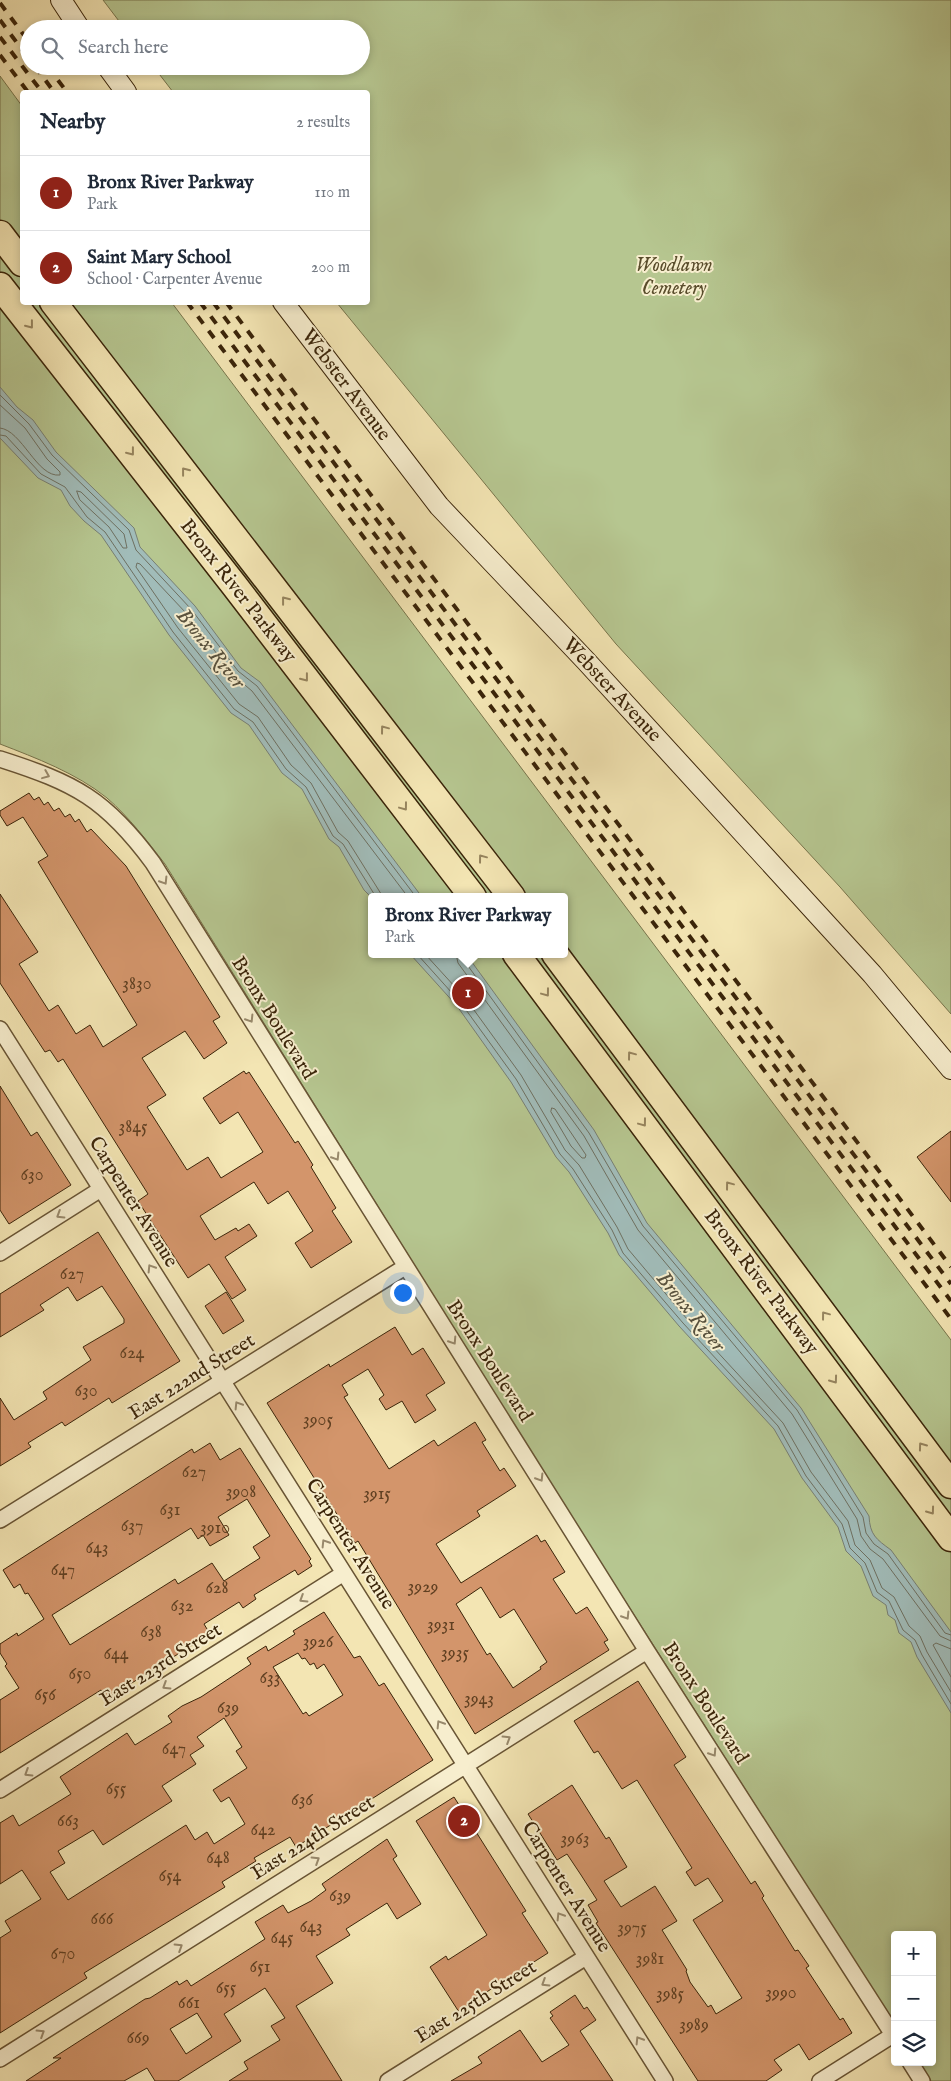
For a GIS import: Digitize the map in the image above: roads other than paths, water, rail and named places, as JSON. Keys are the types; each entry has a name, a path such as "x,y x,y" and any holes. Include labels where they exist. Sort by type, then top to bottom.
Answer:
{"highway":[{"path":"0,234 20,260"},
{"name":"Bronx River Parkway","path":"0,286 240,593 470,893"},
{"name":"Bronx River Parkway","path":"55,305 509,893"},
{"name":"Bronx River Parkway","path":"519,958 951,1538"},
{"name":"Bronx River Parkway","path":"559,958 951,1485"}],"main road":[{"path":"61,0 74,20"},
{"path":"114,75 125,90"},
{"name":"Webster Avenue","path":"285,305 439,506 586,661 877,980 951,1069"}],"street":[{"name":"Bronx Boulevard","path":"0,759 45,774 87,795 110,813 143,849 647,1651 891,2032"},
{"name":"Carpenter Avenue","path":"0,1029 665,2081"},
{"path":"0,1254 101,1189"},
{"name":"East 222nd Street","path":"0,1520 405,1267"},
{"name":"East 223rd Street","path":"0,1790 344,1573"},
{"name":"East 224th Street","path":"0,2059 647,1651"},
{"name":"East 225th Street","path":"388,2081 586,1958"},
{"path":"820,2081 891,2039"},
{"path":"913,2066 922,2081"}],"water":[{"name":"Bronx River","path":"0,387 17,407 33,420 56,452 134,528 140,547 195,606 241,668 260,682 419,893 368,894 364,890 339,847 329,839 302,789 282,773 249,725 231,713 169,635 101,535 70,506 61,490 38,478 0,438"},
{"name":"Bronx River","path":"414,958 469,958 594,1130 647,1223 801,1408 869,1516 872,1532 881,1543 891,1550 951,1632 951,1713 917,1657 911,1642 899,1633 895,1620 888,1615 886,1605 873,1596 861,1566 846,1551 838,1527 802,1478 774,1429 679,1326 619,1255 608,1233 569,1172 556,1157 511,1082 457,1006"}],"railway":[{"path":"0,3 20,30"},
{"path":"0,20 20,47"},
{"path":"0,37 20,63"},
{"path":"0,55 26,90"},
{"path":"29,75 40,90"},
{"path":"42,75 53,90"},
{"path":"54,75 65,90"},
{"path":"189,305 951,1319"},
{"path":"202,305 951,1301"},
{"path":"215,305 951,1284"},
{"path":"228,305 951,1267"}],"place":[{"name":"Bronx River Parkway","path":"468,993"},
{"name":"Saint Mary School","path":"464,1821"}],"park label":[{"name":"Woodlawn Cemetery","path":"674,276"}]}
